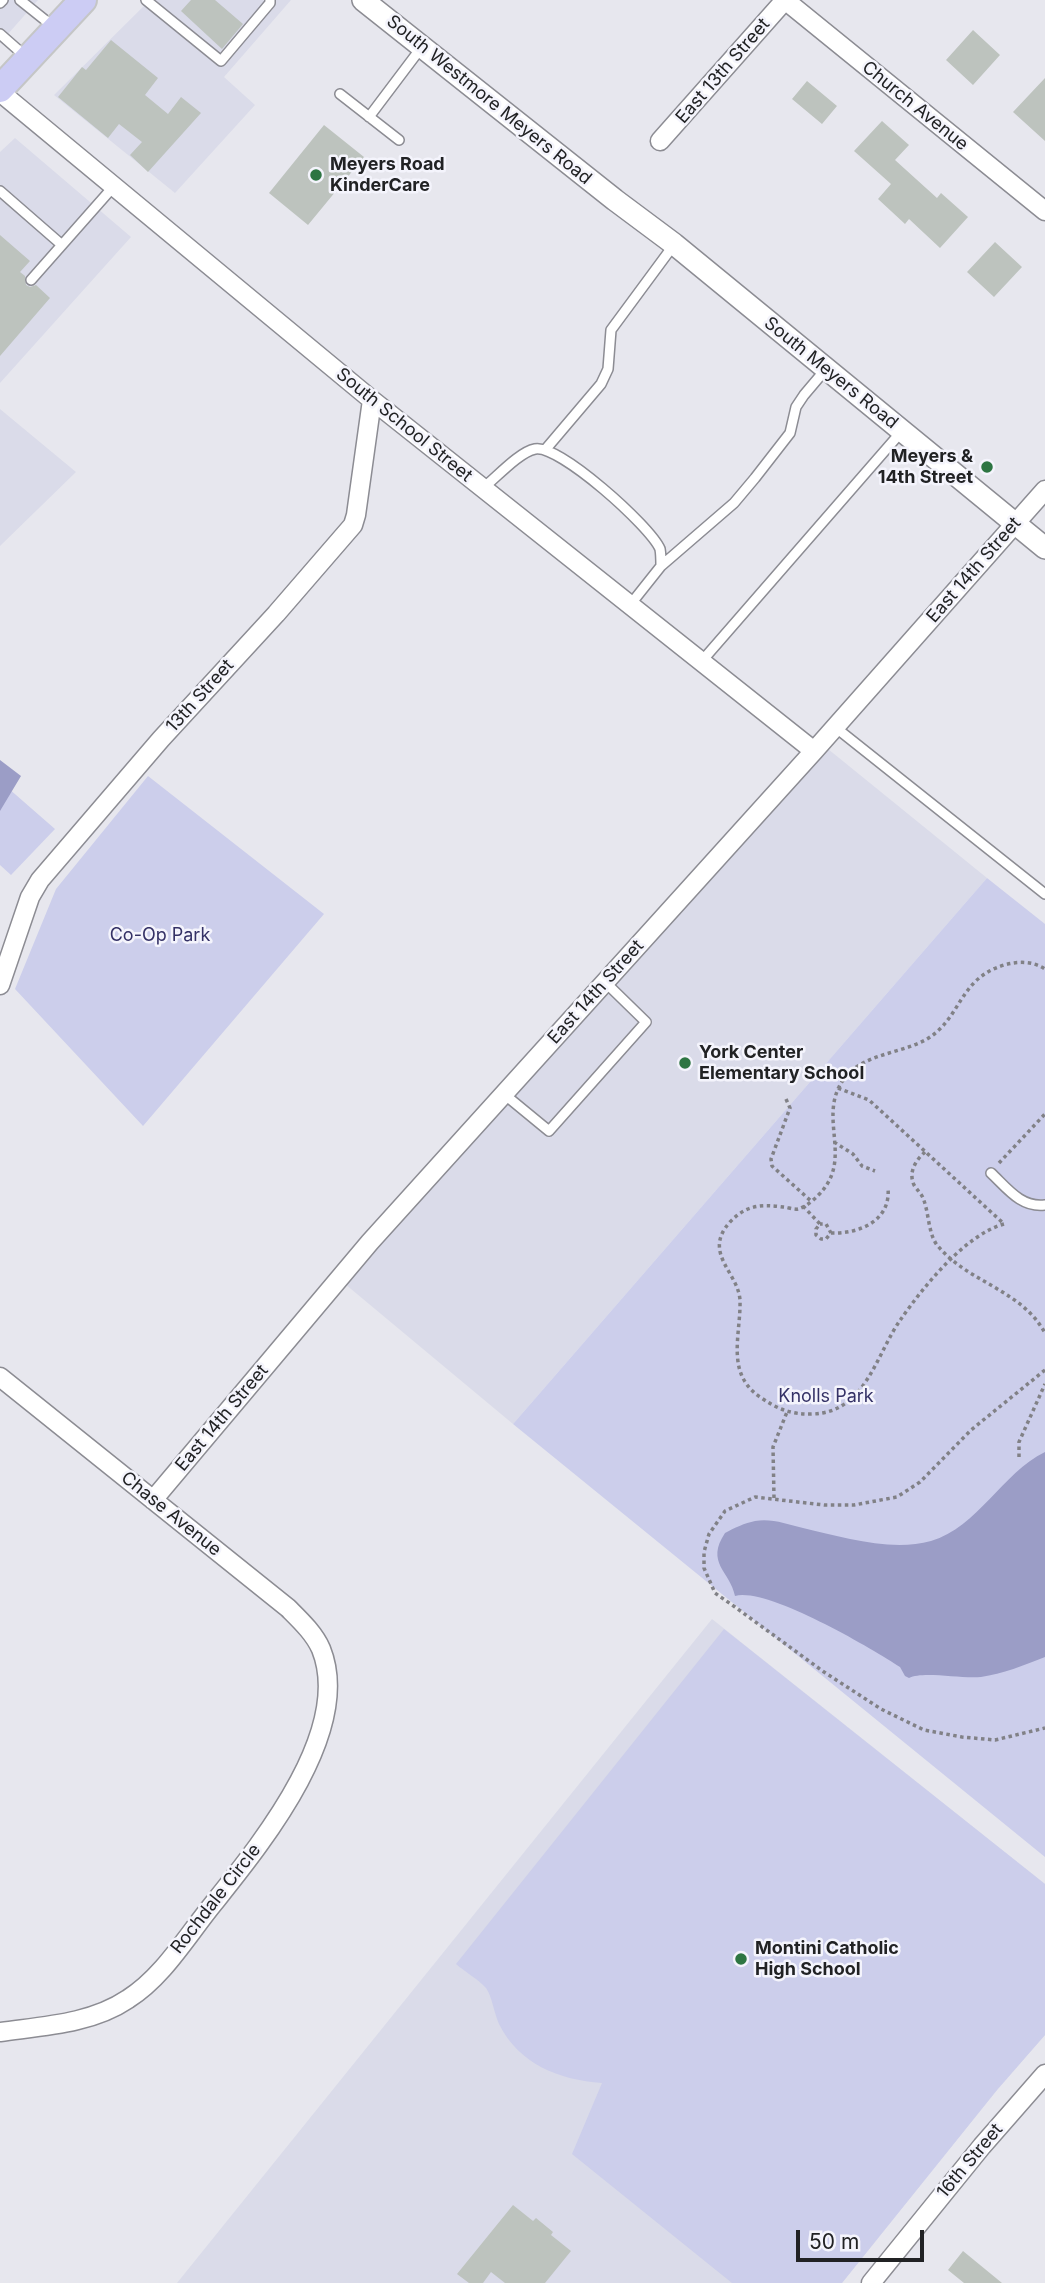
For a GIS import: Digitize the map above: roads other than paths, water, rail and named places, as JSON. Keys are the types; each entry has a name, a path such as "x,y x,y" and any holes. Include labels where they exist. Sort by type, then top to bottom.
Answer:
{"main road":[{"path":"0,91 83,0"}],"street":[{"name":"South Westmore Meyers Road","path":"363,0 615,200"},
{"name":"East 13th Street","path":"660,141 785,0"},
{"name":"Church Avenue","path":"785,0 1045,211"},
{"name":"South School Street","path":"0,91 372,400 814,751"},
{"name":"South Meyers Road","path":"615,200 674,244 1045,548"},
{"name":"13th Street","path":"0,985 30,897 40,880 161,739 276,614 353,525 372,400"},
{"name":"East 14th Street","path":"153,1500 370,1242 814,751 1045,490"},
{"name":"Chase Avenue","path":"0,1377 288,1608 314,1636 325,1664"},
{"name":"Rochdale Circle","path":"0,2032 54,2025 108,2011 129,1999 161,1969 257,1849 303,1775 315,1746 324,1712 327,1682 325,1664"},
{"name":"16th Street","path":"871,2283 982,2146 1045,2074"}],"lane":[{"path":"20,0 56,29"},
{"path":"146,0 221,61 270,0"},
{"path":"0,34 29,59"},
{"path":"369,117 422,46"},
{"path":"340,94 399,140"},
{"path":"31,280 114,186"},
{"path":"0,191 62,245"},
{"path":"545,450 601,384 608,369 611,330 674,244"},
{"path":"631,606 661,566 734,503 755,478 790,433 796,407 826,369"},
{"path":"701,662 902,431"},
{"path":"483,488 523,454 536,448 545,450 606,491 638,520 660,550 661,566"},
{"path":"835,727 1045,894"},
{"path":"504,1094 548,1131 646,1022 605,982"},
{"path":"991,1173 1021,1201 1033,1207 1045,1205"}],"place":[{"name":"Meyers Road KinderCare","path":"316,175"},
{"name":"Meyers & 14th Street","path":"987,467"},
{"name":"York Center Elementary School","path":"685,1063"},
{"name":"Montini Catholic High School","path":"741,1959"}],"park label":[{"name":"Co-Op Park","path":"160,936"},
{"name":"Knolls Park","path":"826,1397"}]}
